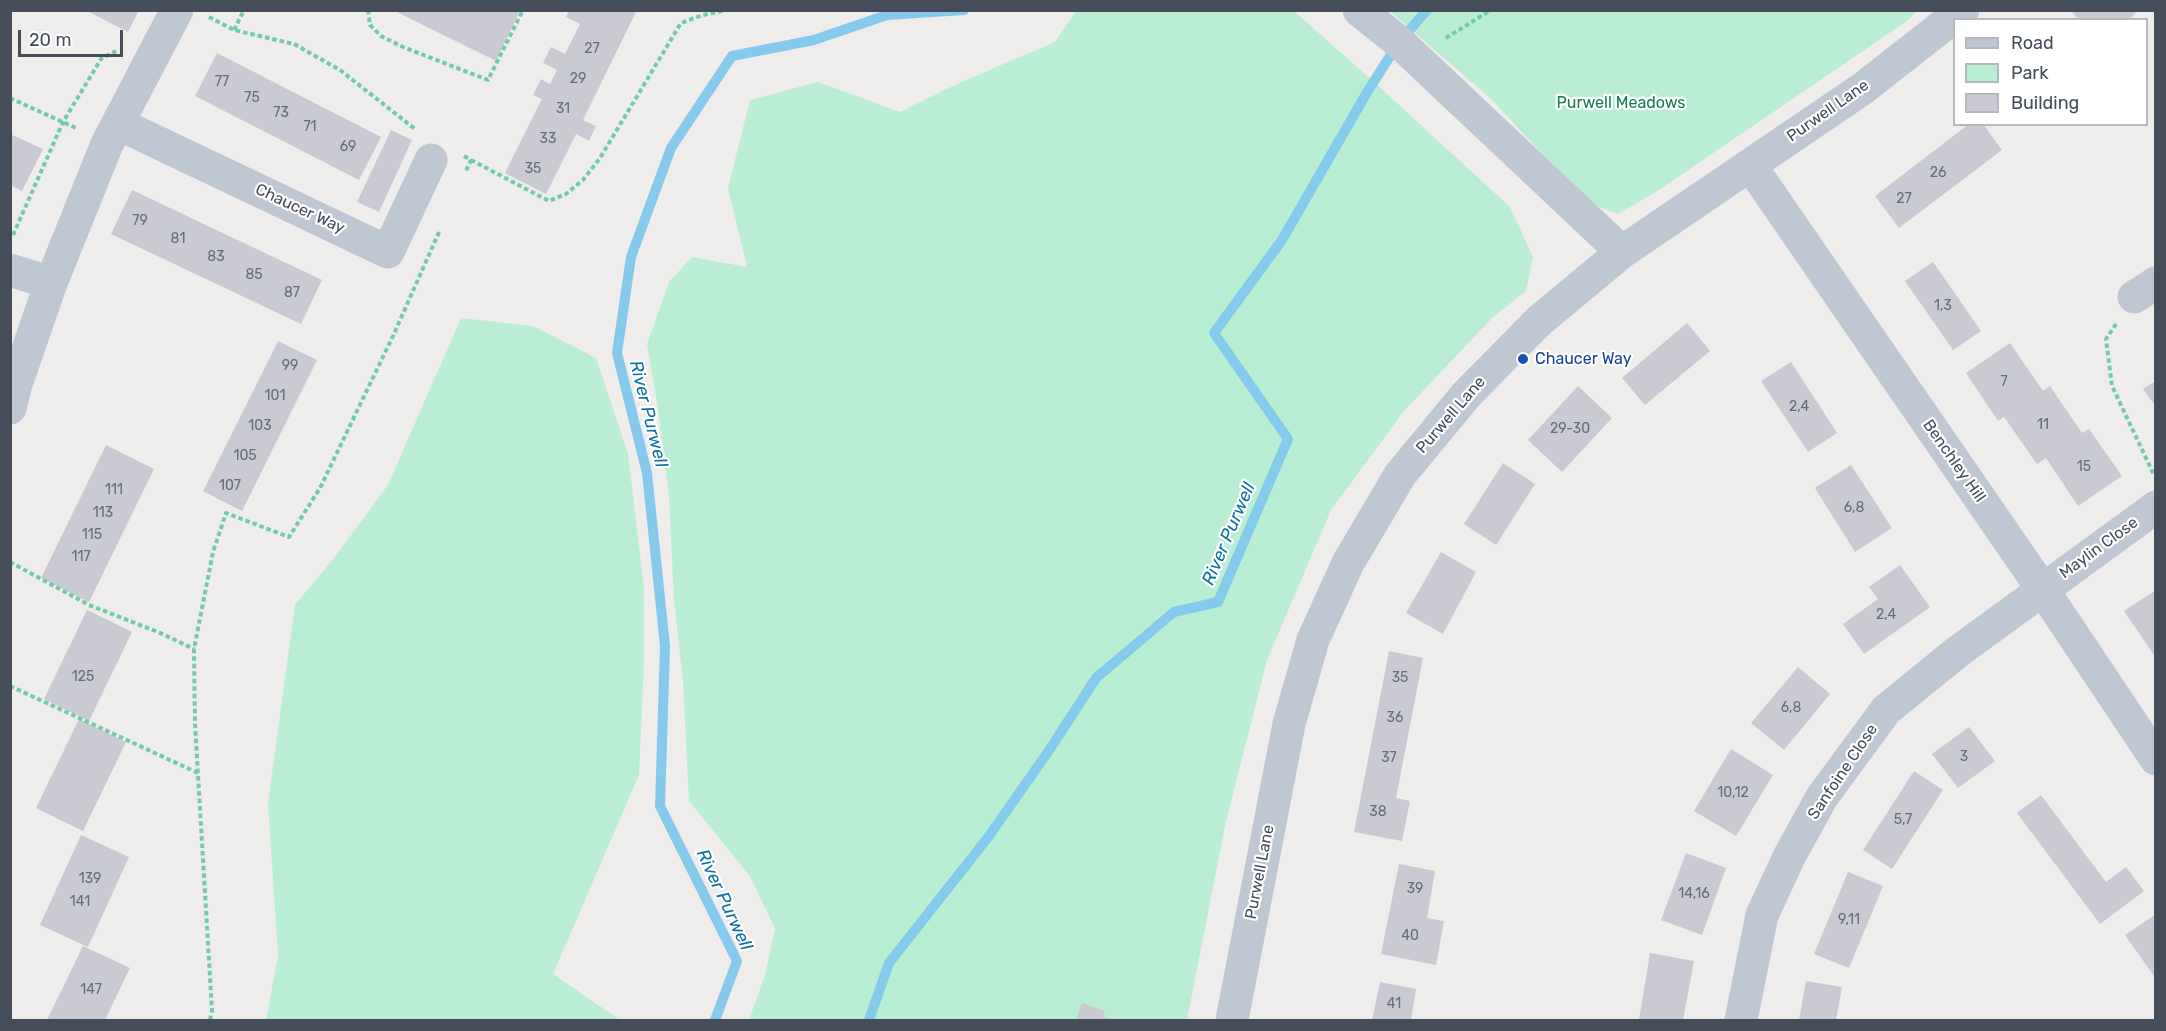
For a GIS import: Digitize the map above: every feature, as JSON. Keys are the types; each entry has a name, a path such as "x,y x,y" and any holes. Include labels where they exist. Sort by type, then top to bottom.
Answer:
{"street":[{"name":"Purwell Lane","path":"1232,1020 1289,724 1313,640 1348,563 1400,475 1466,395 1539,321 1622,252 1862,88 1963,10"},
{"path":"10,408 51,283 113,134 192,13"},
{"path":"1367,16 1415,57 1622,252"},
{"name":"Chaucer Way","path":"113,134 343,228 388,252 437,149"},
{"name":"Benchley Hill","path":"1749,165 2043,590 2156,759"},
{"path":"10,270 51,283"},
{"name":"Maylin Close","path":"2043,590 2156,507"},
{"name":"Sanfoine Close","path":"1741,1020 1762,915 1790,855 1822,797 1886,710 1956,653 2043,590"}],"path":[{"path":"234,30 243,10"},
{"path":"368,10 370,25 381,36 488,80 523,10"},
{"path":"192,13 234,30 294,44 340,70 437,149 471,160 549,201 566,195 583,180 600,158 681,23 727,10"},
{"path":"1415,57 1491,10"},
{"path":"10,242 63,122 101,59 119,49"},
{"path":"10,98 63,122 113,134"},
{"path":"461,180 471,160"},
{"path":"210,1020 212,1011 198,773 194,650 213,552 226,513 289,537 325,478 393,336 443,222"},
{"path":"2145,290 2106,339 2112,386 2156,478"},
{"path":"10,562 89,605 158,632 194,650"},
{"path":"10,686 198,773"}],"green space":[{"path":"1076,11 1294,11 1510,207 1533,257 1526,291 1492,318 1404,411 1331,510 1267,660 1225,826 1187,1020 749,1020 765,975 775,929 750,876 689,801 683,682 674,600 669,497 647,344 669,282 692,257 747,267 728,188 750,100 818,82 900,112 957,84 1055,42"},
{"name":"Purwell Meadows","path":"1390,11 1917,11 1907,21 1656,192 1618,214 1587,202 1490,98"},
{"path":"461,318 533,326 596,358 628,454 644,588 644,662 639,775 553,974 620,1020 266,1020 278,956 268,803 295,605 334,558 388,485"}],"building":[{"path":"85,10 139,10 128,32"},
{"path":"393,10 520,10 496,61"},
{"path":"569,10 637,10 583,120 596,126 589,141 576,134 546,194 505,173 542,99 533,95 541,79 550,84 557,70 543,63 551,47 565,54 580,24 566,17"},
{"path":"2076,10 2138,10 2131,18 2077,18 2073,13"},
{"path":"217,53 381,137 359,180 195,96"},
{"path":"1966,126 1984,126 2002,150 1899,228 1875,196"},
{"path":"391,130 412,140 379,212 357,202"},
{"path":"10,134 43,149 22,191 10,185"},
{"path":"132,190 322,280 301,324 111,234"},
{"path":"1933,262 1981,331 1953,350 1905,281"},
{"path":"1687,323 1710,351 1645,405 1622,378"},
{"path":"278,341 317,360 242,511 203,491"},
{"path":"2010,343 2043,391 2050,386 2082,433 2089,429 2122,476 2078,506 2046,458 2037,464 2004,417 1998,421 1966,373"},
{"path":"1791,362 1837,433 1808,452 1761,381"},
{"path":"2156,381 2156,407 2143,389"},
{"path":"1578,386 1612,418 1562,472 1528,440"},
{"path":"106,445 154,469 89,602 41,578"},
{"path":"1503,463 1535,484 1496,545 1464,524"},
{"path":"1851,465 1892,528 1855,552 1815,488"},
{"path":"1441,552 1476,572 1443,634 1406,613"},
{"path":"1900,565 1930,607 1864,654 1843,624 1878,599 1869,587"},
{"path":"2156,590 2156,658 2124,611"},
{"path":"87,610 132,632 89,721 44,699"},
{"path":"1389,651 1423,658 1396,798 1410,801 1402,841 1354,832"},
{"path":"1798,667 1830,694 1784,750 1751,723"},
{"path":"79,719 126,742 83,831 36,808"},
{"path":"1969,727 1995,761 1958,788 1932,754"},
{"path":"1731,749 1773,775 1736,836 1694,811"},
{"path":"1914,771 1943,790 1892,869 1863,850"},
{"path":"2041,795 2106,882 2126,867 2144,891 2100,924 2017,813"},
{"path":"81,835 129,857 88,947 40,925"},
{"path":"1686,853 1726,868 1702,935 1661,920"},
{"path":"1399,864 1435,871 1427,918 1444,921 1436,965 1381,954"},
{"path":"1848,872 1883,886 1849,968 1814,954"},
{"path":"2156,914 2156,979 2125,935"},
{"path":"83,946 130,968 105,1020 47,1020"},
{"path":"1650,953 1694,961 1683,1020 1639,1020"},
{"path":"1806,981 1842,987 1836,1020 1799,1020"},
{"path":"1380,982 1416,989 1411,1020 1372,1020"},
{"path":"1082,1003 1105,1011 1103,1016 1113,1020 1076,1020"}],"waterway":[{"name":"River Purwell","path":"715,1020 737,961 660,806 665,646 647,473 617,353 631,257 671,148 732,56 814,40 887,15 964,10"},
{"name":"River Purwell","path":"869,1020 889,963 989,836 1096,678 1174,612 1218,602 1288,439 1214,333 1282,240 1366,94 1399,42 1427,10"}],"place":[{"name":"Chaucer Way","path":"1523,359"}]}
